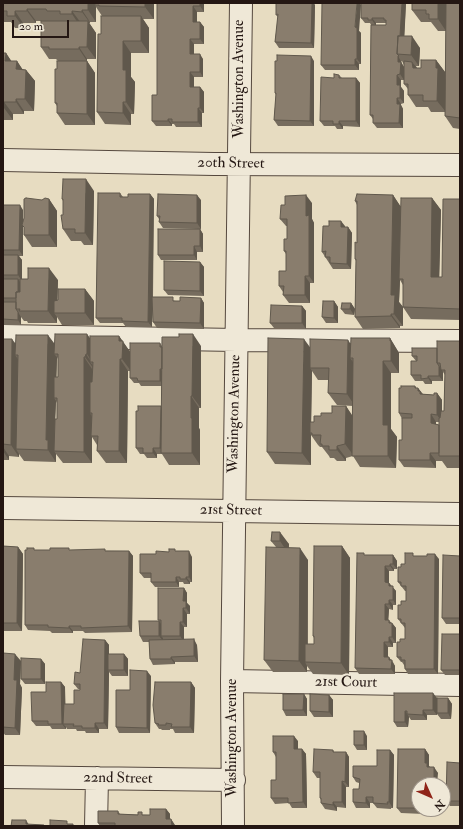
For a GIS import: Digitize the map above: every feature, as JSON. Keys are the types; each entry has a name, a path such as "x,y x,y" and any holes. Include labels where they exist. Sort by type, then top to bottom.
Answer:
{"street":[{"name":"Washington Avenue","path":"233,826 234,780 232,681 241,3"},
{"name":"20th Street","path":"3,160 239,164 460,165"},
{"path":"3,336 460,342"},
{"name":"21st Street","path":"3,508 460,514"},
{"name":"21st Court","path":"232,681 460,685"},
{"name":"22nd Street","path":"3,777 234,780"},
{"path":"96,826 97,778"}],"building":[{"path":"3,3 88,3 88,10 82,10 82,12 72,11 72,14 60,14 60,11 27,9 27,11 15,11 15,16 7,16 7,11 3,11"},
{"path":"95,3 145,3 145,7 99,6 95,5"},
{"path":"157,3 200,3 200,6 193,6 193,22 200,22 200,39 190,39 190,54 200,54 200,72 190,72 190,87 200,87 198,122 172,122 172,119 168,119 168,121 152,121 152,95 157,95"},
{"path":"276,3 312,3 311,43 275,42 278,14 276,15"},
{"path":"322,3 357,3 355,27 357,28 357,59 355,59 355,65 321,65"},
{"path":"361,3 402,3 400,36 398,36 397,54 399,56 398,62 401,62 400,74 397,75 397,85 400,85 400,98 397,98 397,104 400,104 399,123 373,123 373,115 370,115 371,25 386,25 386,20 384,20 384,18 372,18 372,20 368,20 368,18 361,18"},
{"path":"412,3 438,3 438,19 429,19 429,14 426,14 426,10 412,10"},
{"path":"446,3 460,3 460,118 445,116"},
{"path":"101,16 141,16 141,41 123,41 123,70 126,70 126,102 123,102 123,113 97,112 98,34 101,34"},
{"path":"41,21 88,21 87,47 79,47 79,49 49,49 49,47 41,47"},
{"path":"398,36 412,36 411,55 397,54"},
{"path":"3,53 6,53 5,61 17,61 16,69 26,70 25,99 16,99 16,102 4,102 4,108 3,108"},
{"path":"277,55 311,56 310,121 274,120 276,93 275,61 277,61"},
{"path":"421,60 436,60 436,68 438,68 437,101 423,101 423,95 408,95 408,84 404,84 404,61 412,62 413,68 421,68"},
{"path":"57,61 87,61 87,114 57,113 57,103 55,103 55,69 57,69"},
{"path":"334,74 339,75 339,78 356,78 356,121 339,121 339,124 333,124 333,121 320,121 321,77 334,78"},
{"path":"63,179 86,179 85,233 75,233 75,229 63,229 61,215 63,215"},
{"path":"98,193 120,193 120,197 128,197 128,194 150,194 148,322 122,321 122,318 96,318"},
{"path":"158,194 197,195 197,223 159,222 160,216 157,216"},
{"path":"357,194 393,195 391,295 395,295 394,314 391,314 391,316 355,317 355,242 357,243 357,201 355,201"},
{"path":"306,195 306,216 309,215 309,276 305,276 305,295 283,295 284,286 279,286 279,271 286,271 286,251 284,251 284,239 287,239 287,219 280,219 281,205 285,205 285,196"},
{"path":"45,198 49,199 49,235 24,235 24,227 22,225 24,218 24,199 42,200"},
{"path":"401,198 432,198 431,277 442,277 443,199 460,199 460,309 403,307 403,279 399,279"},
{"path":"3,205 20,205 19,250 3,250"},
{"path":"329,221 341,221 341,227 348,227 347,264 330,263 330,257 325,257 326,251 322,252 323,226 329,226"},
{"path":"158,229 200,229 200,246 194,246 194,255 158,255"},
{"path":"3,255 18,255 18,275 3,275"},
{"path":"164,261 200,262 200,291 164,290"},
{"path":"28,268 49,268 48,311 19,311 20,309 16,309 16,292 20,292 20,279 28,279"},
{"path":"3,279 18,279 18,292 16,292 16,298 3,298"},
{"path":"58,289 85,289 85,313 54,313 54,301 58,300"},
{"path":"152,297 173,297 173,301 180,301 180,297 201,298 200,323 153,322"},
{"path":"323,301 334,301 334,318 322,317"},
{"path":"3,302 16,302 18,320 3,319"},
{"path":"342,303 351,303 350,309 341,309"},
{"path":"271,305 302,306 302,323 270,323"},
{"path":"55,334 87,334 87,354 84,357 84,452 54,451 57,398 54,398 54,377 58,377 58,354 54,354"},
{"path":"179,334 193,334 191,396 192,453 161,453 162,337 179,337"},
{"path":"16,335 48,335 46,440 48,440 48,450 16,449 18,355 15,355"},
{"path":"90,336 119,336 119,341 123,341 122,359 120,359 119,451 97,451 98,436 91,436 92,413 90,413 90,382 92,382 93,362 90,362"},
{"path":"268,338 304,339 302,453 267,452"},
{"path":"351,338 390,338 391,341 391,361 383,361 383,425 388,425 388,456 352,456 353,358 350,358"},
{"path":"3,339 12,339 11,445 3,444"},
{"path":"310,339 348,340 347,394 328,393 329,368 310,368"},
{"path":"437,341 460,341 460,456 439,456 439,418 441,411 444,411 445,370 441,370 440,363 437,363"},
{"path":"130,343 160,343 160,347 162,347 162,369 160,369 160,381 138,381 137,378 130,378"},
{"path":"412,348 437,348 439,376 428,376 428,378 421,379 421,375 411,375 411,361 417,361 417,356 412,356"},
{"path":"401,386 415,386 415,388 418,388 418,391 420,391 420,394 434,395 434,393 437,393 437,415 431,414 431,423 439,425 439,453 430,453 430,460 399,460 399,440 402,440 402,418 412,418 412,414 399,413 399,388 401,388"},
{"path":"138,406 161,406 160,448 153,448 153,453 143,453 143,448 136,448 136,411 138,411"},
{"path":"332,406 346,406 345,444 337,446 337,450 329,450 329,446 322,446 322,444 320,444 321,435 312,435 312,433 310,433 310,422 314,422 314,416 321,416 321,413 332,413"},
{"path":"272,532 280,532 280,541 271,541"},
{"path":"3,546 18,547 17,623 3,623"},
{"path":"314,546 342,546 341,663 305,662 305,644 314,644"},
{"path":"266,547 300,548 299,661 264,660"},
{"path":"27,548 34,548 34,550 69,548 69,550 105,549 105,551 129,551 128,626 81,628 81,626 69,626 69,628 48,627 48,625 25,625 25,550 27,550"},
{"path":"169,549 175,549 175,551 189,551 189,577 186,577 186,579 180,579 180,577 176,577 176,582 151,582 151,573 140,573 140,554 156,554 156,551 169,552"},
{"path":"357,553 364,553 364,555 393,555 393,564 390,564 390,566 385,566 385,582 389,583 389,586 393,586 393,600 389,600 389,604 385,604 385,620 389,620 389,623 392,623 392,637 389,637 389,642 384,642 384,657 389,657 389,660 392,660 391,669 355,668"},
{"path":"405,553 413,553 413,556 427,556 427,554 435,554 434,669 405,669 405,660 401,660 401,657 397,657 397,642 400,642 400,639 405,639 405,623 401,623 401,619 398,619 398,605 401,605 401,601 406,601 406,586 401,586 401,582 398,582 398,567 401,567 401,564 405,564"},
{"path":"443,555 460,556 460,618 442,618"},
{"path":"158,588 184,588 183,601 186,601 186,608 183,608 183,622 180,622 180,636 161,636 161,620 158,620"},
{"path":"139,621 159,621 159,636 140,636"},
{"path":"442,634 460,634 460,670 441,670"},
{"path":"83,639 105,640 104,723 95,723 95,728 82,728 82,726 73,726 74,724 63,724 64,704 74,704 74,690 80,690 80,684 74,684 75,672 80,673"},
{"path":"194,639 194,656 171,657 171,659 150,659 149,640"},
{"path":"3,653 15,654 14,680 17,680 15,728 3,727"},
{"path":"108,654 124,654 124,670 108,670"},
{"path":"21,658 41,659 41,679 21,679"},
{"path":"130,670 147,671 147,728 116,727 116,690 130,690"},
{"path":"46,682 61,682 62,724 48,724 48,721 32,721 31,692 46,692"},
{"path":"155,682 191,682 190,727 171,727 172,724 166,723 166,725 158,725 159,724 155,723 153,705"},
{"path":"394,693 433,693 433,710 423,710 423,715 407,714 407,711 405,711 405,722 394,722"},
{"path":"283,694 304,694 303,710 283,710"},
{"path":"310,694 329,695 329,712 310,711"},
{"path":"437,698 448,698 448,713 437,713"},
{"path":"354,731 364,731 364,745 354,745"},
{"path":"273,736 294,736 294,749 302,749 303,802 288,803 288,798 271,798 271,780 276,780 276,752 273,752"},
{"path":"314,749 333,750 333,752 346,752 345,782 342,781 342,802 333,802 333,805 321,803 320,772 313,772"},
{"path":"398,749 425,749 425,763 427,763 427,767 434,767 434,777 411,777 411,808 397,808"},
{"path":"377,750 390,750 389,802 387,802 388,804 373,803 373,797 366,797 366,803 353,802 353,789 359,789 360,779 353,777 353,766 377,766"},
{"path":"447,762 460,763 460,801 451,801 451,777 447,777"},
{"path":"150,809 166,809 166,819 171,819 172,826 115,826 115,823 98,823 98,811 118,811 118,814 138,815 138,812 142,812 142,815 150,815"},
{"path":"12,820 26,820 26,824 44,826 11,826"},
{"path":"50,820 67,821 67,824 73,824 73,826 50,826"}]}
